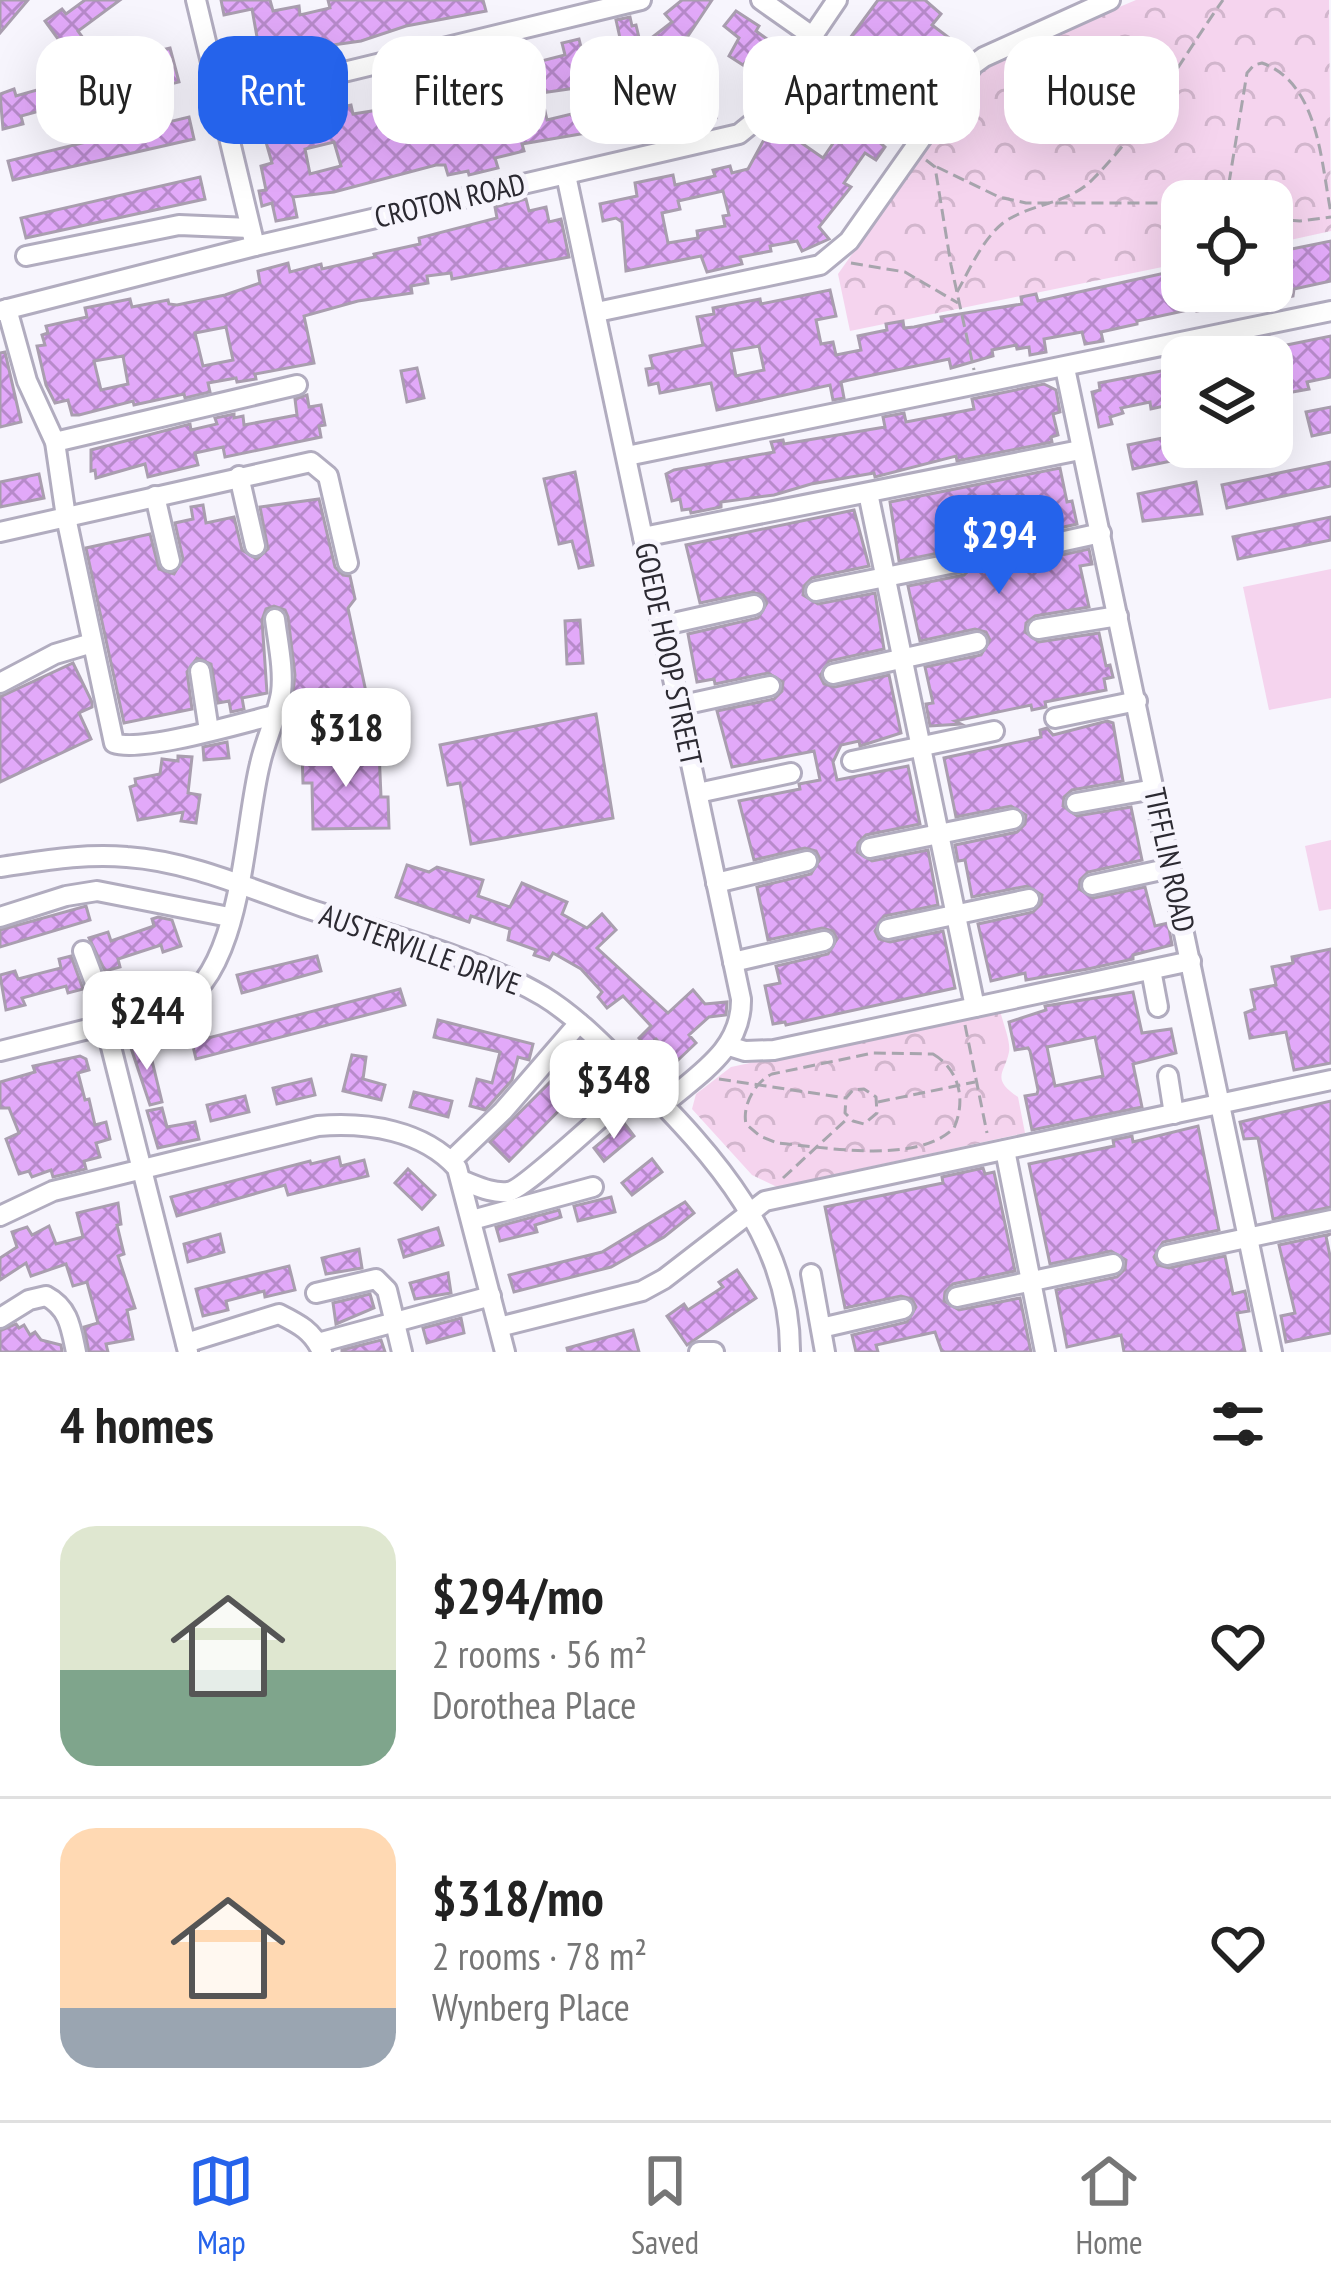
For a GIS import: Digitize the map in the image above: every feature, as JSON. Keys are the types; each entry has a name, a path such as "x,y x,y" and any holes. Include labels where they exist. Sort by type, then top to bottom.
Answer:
{"street":[{"path":"196,0 204,36"},
{"path":"348,71 641,0"},
{"path":"761,0 812,36"},
{"name":"CROTON ROAD","path":"812,36 837,0"},
{"path":"597,311 800,271 826,261 849,241 963,76 984,57 1110,0"},
{"name":"CROTON ROAD","path":"3,310 253,237 566,175 743,131"},
{"path":"26,256 179,225 253,237 230,144"},
{"name":"GOEDE HOOP STREET","path":"566,175 733,962 741,1018 729,1046"},
{"path":"3,310 34,399 56,442 66,517 114,743 128,746 274,715"},
{"path":"627,456 1331,311"},
{"name":"TIFFLIN ROAD","path":"1065,368 1272,1352"},
{"path":"56,442 297,385"},
{"path":"643,537 1080,450"},
{"path":"0,532 301,462 317,464 328,476 348,563"},
{"path":"239,476 255,546"},
{"path":"868,494 957,915 968,1008"},
{"path":"155,496 170,561"},
{"path":"1019,551 1101,533"},
{"path":"816,591 960,562"},
{"path":"660,626 754,605"},
{"path":"1038,629 1118,616"},
{"path":"0,1051 136,1018 188,1001 203,987 215,968 238,885 259,766 282,688 275,619"},
{"path":"833,674 976,642"},
{"path":"0,683 55,654 92,643"},
{"path":"200,671 209,730"},
{"path":"678,706 770,686"},
{"path":"1055,718 1136,701"},
{"path":"231,726 259,766"},
{"path":"852,761 994,731"},
{"path":"698,793 791,773"},
{"path":"1076,803 1154,789"},
{"path":"870,848 1013,819"},
{"name":"AUSTERVILLE DRIVE","path":"0,868 67,857 129,856 187,868 509,979 544,997 641,1082 758,1206 783,1290 790,1352"},
{"path":"716,883 807,861"},
{"path":"1092,885 1172,868"},
{"path":"0,917 65,896 98,891 229,917"},
{"path":"888,929 1029,899"},
{"path":"733,962 824,941"},
{"path":"83,951 95,983 136,1018"},
{"path":"663,1105 729,1046 774,1050 1191,961"},
{"path":"1150,970 1158,1007"},
{"path":"451,1161 503,1111 578,1023"},
{"path":"106,1027 187,1347 279,1314 303,1325 320,1347 491,1296"},
{"path":"1168,1076 1174,1114"},
{"path":"499,1328 642,1291 758,1206 1331,1080"},
{"path":"461,1180 507,1192 523,1186 641,1082"},
{"path":"0,1216 53,1191 318,1126 404,1134 442,1152 461,1180 505,1352"},
{"path":"998,1151 1033,1282 1045,1352"},
{"path":"472,1220 593,1187"},
{"path":"1167,1255 1331,1220"},
{"path":"957,1297 1113,1264"},
{"path":"811,1274 825,1352"},
{"path":"316,1293 376,1279 387,1290 401,1352"},
{"path":"0,1318 29,1300 46,1296 60,1303 76,1352"},
{"path":"821,1328 903,1309"},
{"path":"699,1352 714,1352"}],"path":[{"path":"957,292 1002,224 1079,191 1097,175 1194,48 1223,0"},
{"path":"1229,180 1247,73 1254,64 1262,63 1287,79 1306,104 1331,215 1293,220"},
{"path":"906,144 935,166 999,197 1048,206 1161,203"},
{"path":"935,166 977,386"},
{"path":"826,261 905,272 960,304"},
{"path":"968,1008 976,1082 998,1151"},
{"path":"933,1054 948,1064 961,1105 954,1128 931,1144 891,1150 777,1143 751,1130 744,1117 758,1084 772,1073 860,1055 933,1054"},
{"path":"696,1076 846,1098"},
{"path":"878,1102 976,1082"},
{"path":"863,1089 878,1102 878,1113 870,1122 858,1124 844,1108 853,1090 863,1089"},
{"path":"758,1206 848,1118"}],"green space":[{"path":"1136,0 1329,0 1331,231 1293,239 1293,180 1161,180 1161,267 850,331 838,274 930,144 980,144 980,73 996,59 1004,56 1004,144 1179,144 1179,36 1051,36"},
{"path":"1331,569 1331,698 1269,710 1243,587"},
{"path":"1331,840 1331,909 1319,911 1305,846"},
{"path":"1000,1010 1009,1047 1002,1080 1018,1097 1025,1133 777,1187 752,1175 692,1109 696,1094 731,1067"}],"building":[{"path":"0,0 28,0 0,33"},
{"path":"85,0 120,0 78,31 82,36 56,36 45,21 62,9 66,14"},
{"path":"221,0 270,0 273,11 299,6 300,15 330,8 328,0 483,0 486,11 348,43 348,36 257,36 252,9 224,15"},
{"path":"682,0 712,0 688,36 654,36 672,22 665,14"},
{"path":"878,0 925,0 941,14 932,25 947,36 852,36"},
{"path":"736,11 759,26 756,31 763,36 743,36 743,65 729,56 739,38 724,26"},
{"path":"630,17 632,26 636,25 639,36 620,36 616,20"},
{"path":"570,41 570,89 546,92 546,60 565,55 562,43"},
{"path":"14,89 16,96 36,90 36,112 21,116 23,124 3,129 0,94"},
{"path":"348,106 353,114 372,111 372,144 522,144 524,151 495,158 498,168 469,175 468,171 448,175 445,165 436,165 334,192 293,197 297,217 276,221 272,203 262,206 259,191 266,190 261,166 272,163 267,144 326,144 305,149 310,174 341,166 335,144 348,144"},
{"path":"570,114 570,136 546,140 546,116 547,120"},
{"path":"189,117 194,139 174,144 174,121"},
{"path":"78,144 172,144 13,180 8,161"},
{"path":"762,144 803,144 823,158 833,144 885,147 876,160 865,153 844,183 851,187 819,227 829,239 802,251 797,241 770,246 771,251 740,257 742,264 707,272 701,256 626,271 622,222 616,218 603,221 600,204 637,196 635,183 673,175 675,185 715,176 713,170 730,166 732,173 748,169","holes":["723,191 729,215 723,216 725,226 697,231 698,238 668,243 662,213 680,209 678,201"]},
{"path":"200,177 205,199 26,238 21,218"},
{"path":"526,199 529,211 546,207 549,222 561,219 569,257 452,279 451,273 427,276 428,283 411,286 412,293 304,316 314,363 255,374 256,379 208,383 210,392 134,405 133,401 72,415 68,400 55,403 46,385 37,346 45,345 46,326 87,317 85,308 130,299 132,307 168,300 177,305 225,295 260,283 258,271 288,263 290,272 321,264 322,269 375,257 420,244 419,238 497,218 495,207","holes":["226,327 233,360 203,366 195,333","123,356 128,384 101,390 94,361"]},
{"path":"1331,241 1331,281 1294,289 1293,296 1293,249"},
{"path":"1161,274 1161,312 1179,312 1101,332 1103,341 1085,344 1082,332 1044,339 1046,352 1030,355 1029,347 1017,349 1016,345 951,368 949,359 841,382 844,398 833,400 830,385 717,410 711,383 660,393 658,383 649,385 650,356 703,345 697,317 714,314 713,308 830,290 836,316 816,320 821,344 833,342 836,355 861,350 858,336 887,330 886,324 903,321 904,328 914,327 942,321 941,317 1022,304 1021,297 1036,294 1038,301","holes":["759,346 764,370 736,376 731,351"]},
{"path":"1331,336 1331,377 1307,382 1309,389 1293,392 1293,344"},
{"path":"5,352 21,422 0,427 0,353"},
{"path":"417,368 424,398 407,402 401,371"},
{"path":"1161,371 1161,407 1151,409 1150,402 1121,408 1123,413 1110,417 1112,424 1099,427 1092,392 1100,390 1099,383"},
{"path":"1044,384 1056,390 1060,412 1053,414 1058,435 1051,437 1052,442 957,461 956,456 875,477 874,473 811,484 721,502 721,507 691,513 682,510 680,499 672,501 666,474 674,470 774,452 771,442 783,440 784,444 885,427 883,417 904,413 906,422 974,409 972,399"},
{"path":"307,395 309,407 321,405 325,425 319,426 321,437 225,457 223,447 195,453 198,465 148,477 145,464 96,478 95,470 91,471 91,450 190,424 191,430 217,424 215,418 234,414 234,418 243,416 244,425 297,415 295,399"},
{"path":"1331,407 1331,432 1312,436 1306,412"},
{"path":"1161,438 1161,463 1133,469 1128,445"},
{"path":"1331,462 1331,486 1227,508 1222,485"},
{"path":"1060,468 1077,524 1015,538 1006,553 1010,561 1021,564 1089,549 1092,564 1080,566 1089,607 1035,616 1026,623 1025,632 1039,642 1099,633 1113,677 1104,679 1106,690 1045,702 1046,707 1032,710 1031,705 955,721 961,724 930,726 926,704 933,703 925,667 981,655 990,640 986,632 975,629 920,641 908,586 964,575 973,558 958,549 899,561 890,502"},
{"path":"575,472 593,565 579,568 572,541 559,544 544,479"},
{"path":"39,474 44,498 0,507 0,482"},
{"path":"1196,482 1202,514 1143,521 1138,494"},
{"path":"319,499 335,567 350,576 355,599 348,608 376,718 297,738 291,710 295,675 288,617 285,610 274,606 266,609 262,620 267,693 242,698 244,709 231,712 229,701 218,703 211,664 197,658 187,672 192,709 124,723 86,548 150,534 159,569 174,574 183,559 175,523 193,519 191,507 203,505 206,523 234,517 242,550 257,559 268,549 260,507"},
{"path":"854,510 869,566 812,578 803,595 818,604 875,593 884,649 829,661 820,676 824,684 835,687 889,675 901,733 860,746 859,741 841,745 833,762 837,780 908,766 920,824 866,835 857,852 872,861 928,850 938,905 884,916 875,931 879,939 890,942 943,931 955,988 773,1024 765,986 780,983 776,966 828,954 837,939 833,931 822,928 768,940 757,887 811,874 820,859 816,851 805,848 754,860 739,801 800,789 799,784 820,780 814,751 732,767 717,711 774,699 783,682 768,673 715,684 714,679 697,682 688,634 758,618 767,603 763,595 752,592 700,603 686,545"},
{"path":"1331,517 1331,540 1238,559 1233,537"},
{"path":"580,620 583,663 567,664 565,621"},
{"path":"73,663 92,702 92,707 79,713 91,739 0,782 0,697"},
{"path":"596,714 613,818 471,844 460,783 448,785 440,745"},
{"path":"1113,723 1123,781 1072,790 1063,806 1077,816 1131,807 1142,860 1088,872 1079,889 1094,898 1145,887 1155,926 1168,923 1172,945 1088,969 1026,980 1025,973 991,981 978,924 1033,912 1042,895 1027,886 972,897 965,860 958,861 955,845 1017,832 1026,815 1011,806 956,817 944,758 1041,737 1040,730 1047,728 1053,735"},
{"path":"227,742 229,758 204,760 203,747"},
{"path":"379,750 381,797 388,797 389,828 313,829 312,783 303,783 302,752"},
{"path":"178,756 192,757 188,793 200,795 196,823 181,821 183,812 138,820 130,787 136,785 135,779 160,774 162,759 178,761"},
{"path":"407,865 429,872 437,867 483,880 478,896 510,907 522,883 567,902 562,914 587,928 602,914 616,930 597,948 668,1013 693,990 705,1004 727,1002 726,1015 709,1017 689,1035 696,1043 677,1061 656,1039 647,1047 639,1038 651,1026 623,996 607,1008 598,997 602,992 581,969 553,953 549,960 534,955 536,950 508,940 510,929 471,916 469,922 396,897"},
{"path":"86,906 90,920 0,947 0,930"},
{"path":"152,919 172,920 181,946 163,952 161,945 118,959 120,967 105,971 89,938 108,932 111,941 154,926"},
{"path":"1331,949 1331,1063 1294,1070 1286,1032 1250,1038 1245,1013 1255,1009 1251,990 1276,985 1272,967 1293,963 1292,957"},
{"path":"71,956 83,989 68,993 66,986 22,998 25,1005 6,1010 0,975 15,971 18,979 61,968 59,959"},
{"path":"317,956 321,971 242,993 237,975"},
{"path":"400,989 405,1005 196,1059 192,1042"},
{"path":"1133,992 1142,1033 1171,1029 1176,1053 1133,1064 1142,1107 1032,1130 1025,1096 1038,1090 1030,1051 1015,1050 1009,1022 1046,1010 1045,1006","holes":["1095,1037 1103,1076 1055,1086 1047,1047"]},
{"path":"438,1020 533,1044 529,1060 518,1057 512,1080 485,1110 470,1106 477,1079 492,1083 500,1052 434,1037"},
{"path":"148,1044 162,1102 150,1105 131,1048"},
{"path":"578,1054 597,1072 509,1161 490,1142"},
{"path":"352,1055 366,1057 363,1079 385,1085 381,1100 343,1091"},
{"path":"80,1056 89,1070 78,1073 85,1100 89,1099 95,1125 106,1122 110,1139 96,1143 100,1157 84,1161 86,1169 53,1177 51,1170 32,1177 29,1171 19,1174 6,1139 19,1133 9,1108 0,1108 0,1082 35,1072 33,1066"},
{"path":"311,1079 315,1095 277,1104 273,1088"},
{"path":"414,1092 452,1101 448,1117 410,1107"},
{"path":"245,1096 249,1112 211,1121 207,1105"},
{"path":"1331,1101 1331,1207 1273,1219 1258,1138 1244,1139 1240,1122"},
{"path":"162,1108 167,1127 195,1122 199,1139 158,1148 147,1111"},
{"path":"624,1123 634,1136 604,1161 594,1148"},
{"path":"1198,1126 1219,1230 1163,1242 1154,1257 1158,1265 1169,1268 1225,1256 1233,1294 1245,1291 1249,1311 1237,1313 1245,1352 1124,1352 1121,1335 1067,1347 1056,1290 1117,1277 1126,1260 1111,1251 1050,1264 1029,1164 1114,1146 1113,1140 1132,1136 1133,1142"},
{"path":"339,1157 341,1166 364,1160 368,1176 288,1195 285,1185 177,1216 171,1197 310,1161"},
{"path":"652,1159 662,1172 632,1195 622,1183"},
{"path":"983,1168 985,1174 994,1172 1015,1271 953,1284 944,1301 959,1310 1020,1298 1031,1352 942,1352 935,1332 876,1345 878,1352 856,1352 852,1335 907,1322 916,1307 912,1299 901,1296 845,1308 825,1207 943,1183 942,1177"},
{"path":"408,1169 435,1195 422,1209 395,1183"},
{"path":"611,1197 615,1212 578,1221 574,1206"},
{"path":"685,1202 694,1213 664,1237 611,1267 514,1292 509,1275 602,1252"},
{"path":"118,1203 124,1254 118,1256 135,1308 127,1310 133,1339 106,1344 108,1352 89,1352 84,1327 98,1323 87,1282 73,1286 66,1264 31,1276 26,1263 0,1280 0,1258 17,1247 12,1232 27,1227 32,1235 49,1226 56,1244 83,1237 77,1213"},
{"path":"559,1210 561,1217 535,1225 537,1232 500,1241 496,1227"},
{"path":"438,1228 443,1245 404,1257 399,1240"},
{"path":"220,1234 224,1252 188,1262 184,1244"},
{"path":"1331,1234 1326,1236 1331,1261 1331,1333 1286,1342 1281,1316 1295,1313 1279,1245"},
{"path":"359,1249 362,1268 326,1274 322,1258"},
{"path":"289,1266 295,1290 265,1297 264,1291 226,1301 228,1310 203,1316 196,1289"},
{"path":"737,1270 756,1298 687,1345 667,1316 684,1304 688,1310 723,1287 719,1282"},
{"path":"448,1273 451,1293 415,1299 410,1283"},
{"path":"370,1294 374,1308 336,1324 333,1303"},
{"path":"461,1318 464,1333 427,1343 423,1328"},
{"path":"24,1325 30,1335 35,1332 41,1340 61,1345 62,1352 0,1352 0,1331"},
{"path":"633,1330 639,1352 568,1352 567,1348"},
{"path":"381,1340 385,1352 342,1352 342,1350"}]}
